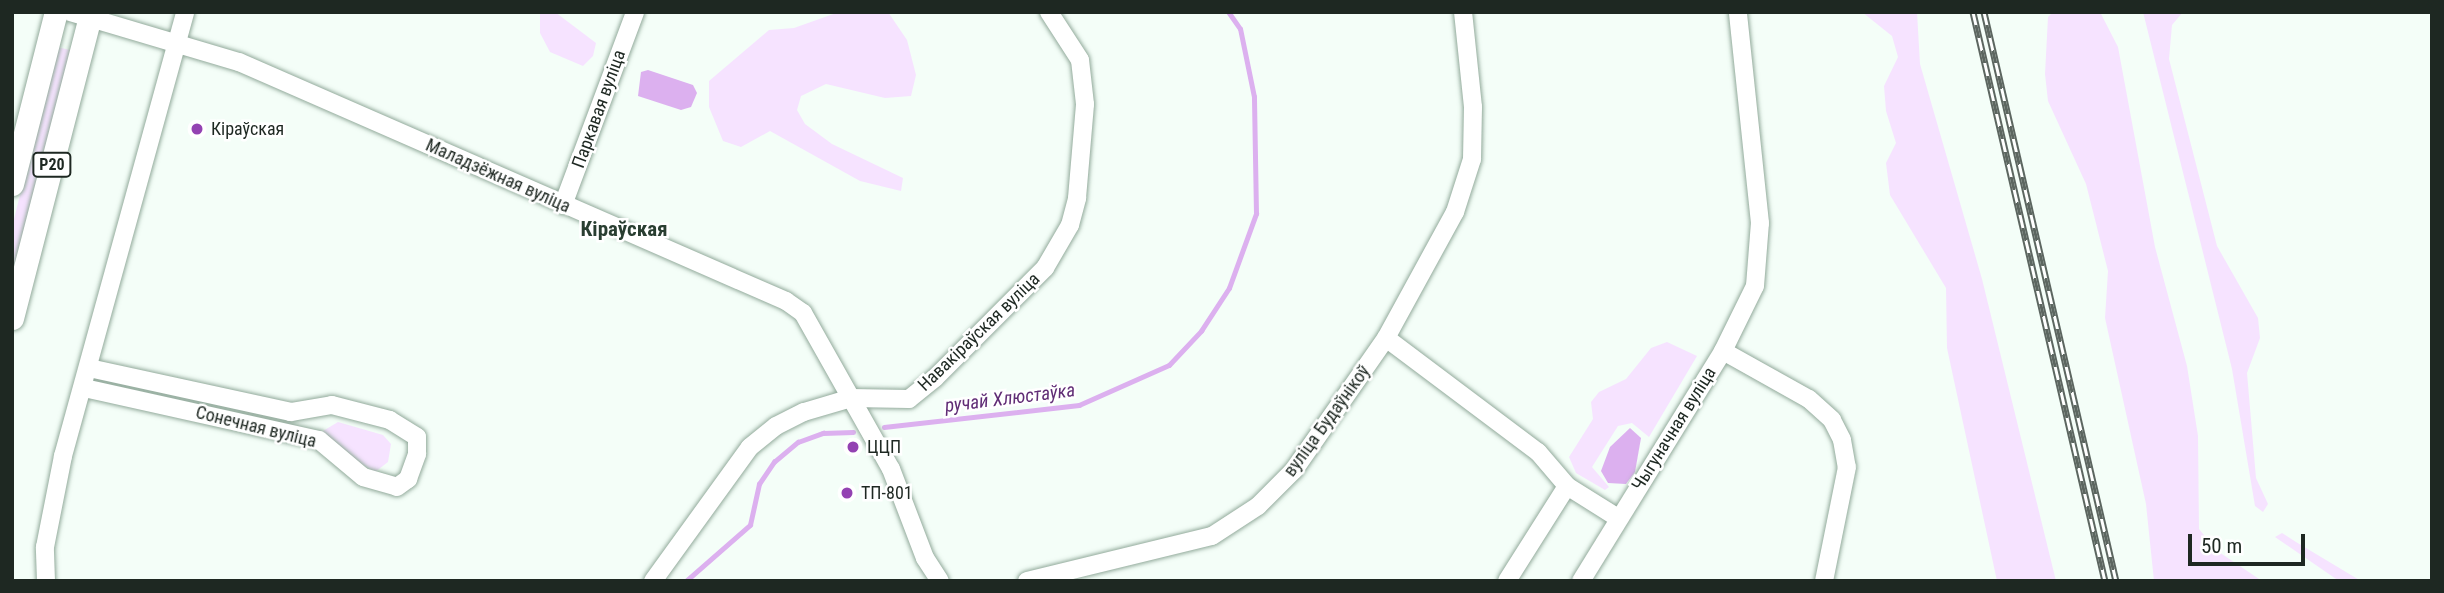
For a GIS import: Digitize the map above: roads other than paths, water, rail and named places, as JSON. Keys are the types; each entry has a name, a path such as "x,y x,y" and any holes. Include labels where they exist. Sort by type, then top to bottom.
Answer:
{"main road":[{"name":"Р20","path":"12,184 56,12"},
{"name":"Р20","path":"12,318 83,14"}],"street":[{"path":"46,581 45,547 60,469 85,388 185,12"},
{"name":"Паркавая вуліца","path":"564,205 635,12"},
{"name":"Навакіраўская вуліца","path":"851,398 909,399 935,379 1045,268 1070,225 1082,170 1085,104 1080,60 1049,12"},
{"name":"вуліца Будаўнікоў","path":"1027,581 1212,536 1258,506 1294,470 1387,338 1445,236 1472,159 1474,107 1463,12"},
{"path":"1723,351 1755,286 1760,223 1738,12"},
{"name":"Маладзёжная вуліца","path":"83,14 239,62 786,301 803,313 851,398"},
{"path":"1387,338 1538,452 1567,486 1618,519"},
{"name":"Чыгуначная вуліца","path":"1581,581 1723,351 1809,399 1832,420 1842,440 1847,467 1824,581"},
{"name":"Сонечная вуліца","path":"85,388 319,440 363,477 397,487 408,479 417,454 417,437 390,419 332,405 291,412 89,368"},
{"path":"653,581 750,447 804,412 851,398 891,469 925,558 940,581"},
{"path":"1507,581 1567,486"}],"waterway":[{"name":"ручай Хлюстаўка","path":"884,427 1079,405 1169,365 1201,331 1229,288 1256,214 1254,97 1240,29 1228,12"},
{"name":"ручай Хлюстаўка","path":"686,581 750,525 759,484 774,462 798,442 823,433 853,432"}],"railway":[{"path":"1973,12 2105,581"},
{"path":"1984,12 2116,581"}],"place":[{"name":"Кіраўская","path":"197,129"},
{"name":"ЦЦП","path":"853,447"},
{"name":"ТП-801","path":"847,493"}],"district":[{"name":"Кіраўская","path":"624,229"}]}
